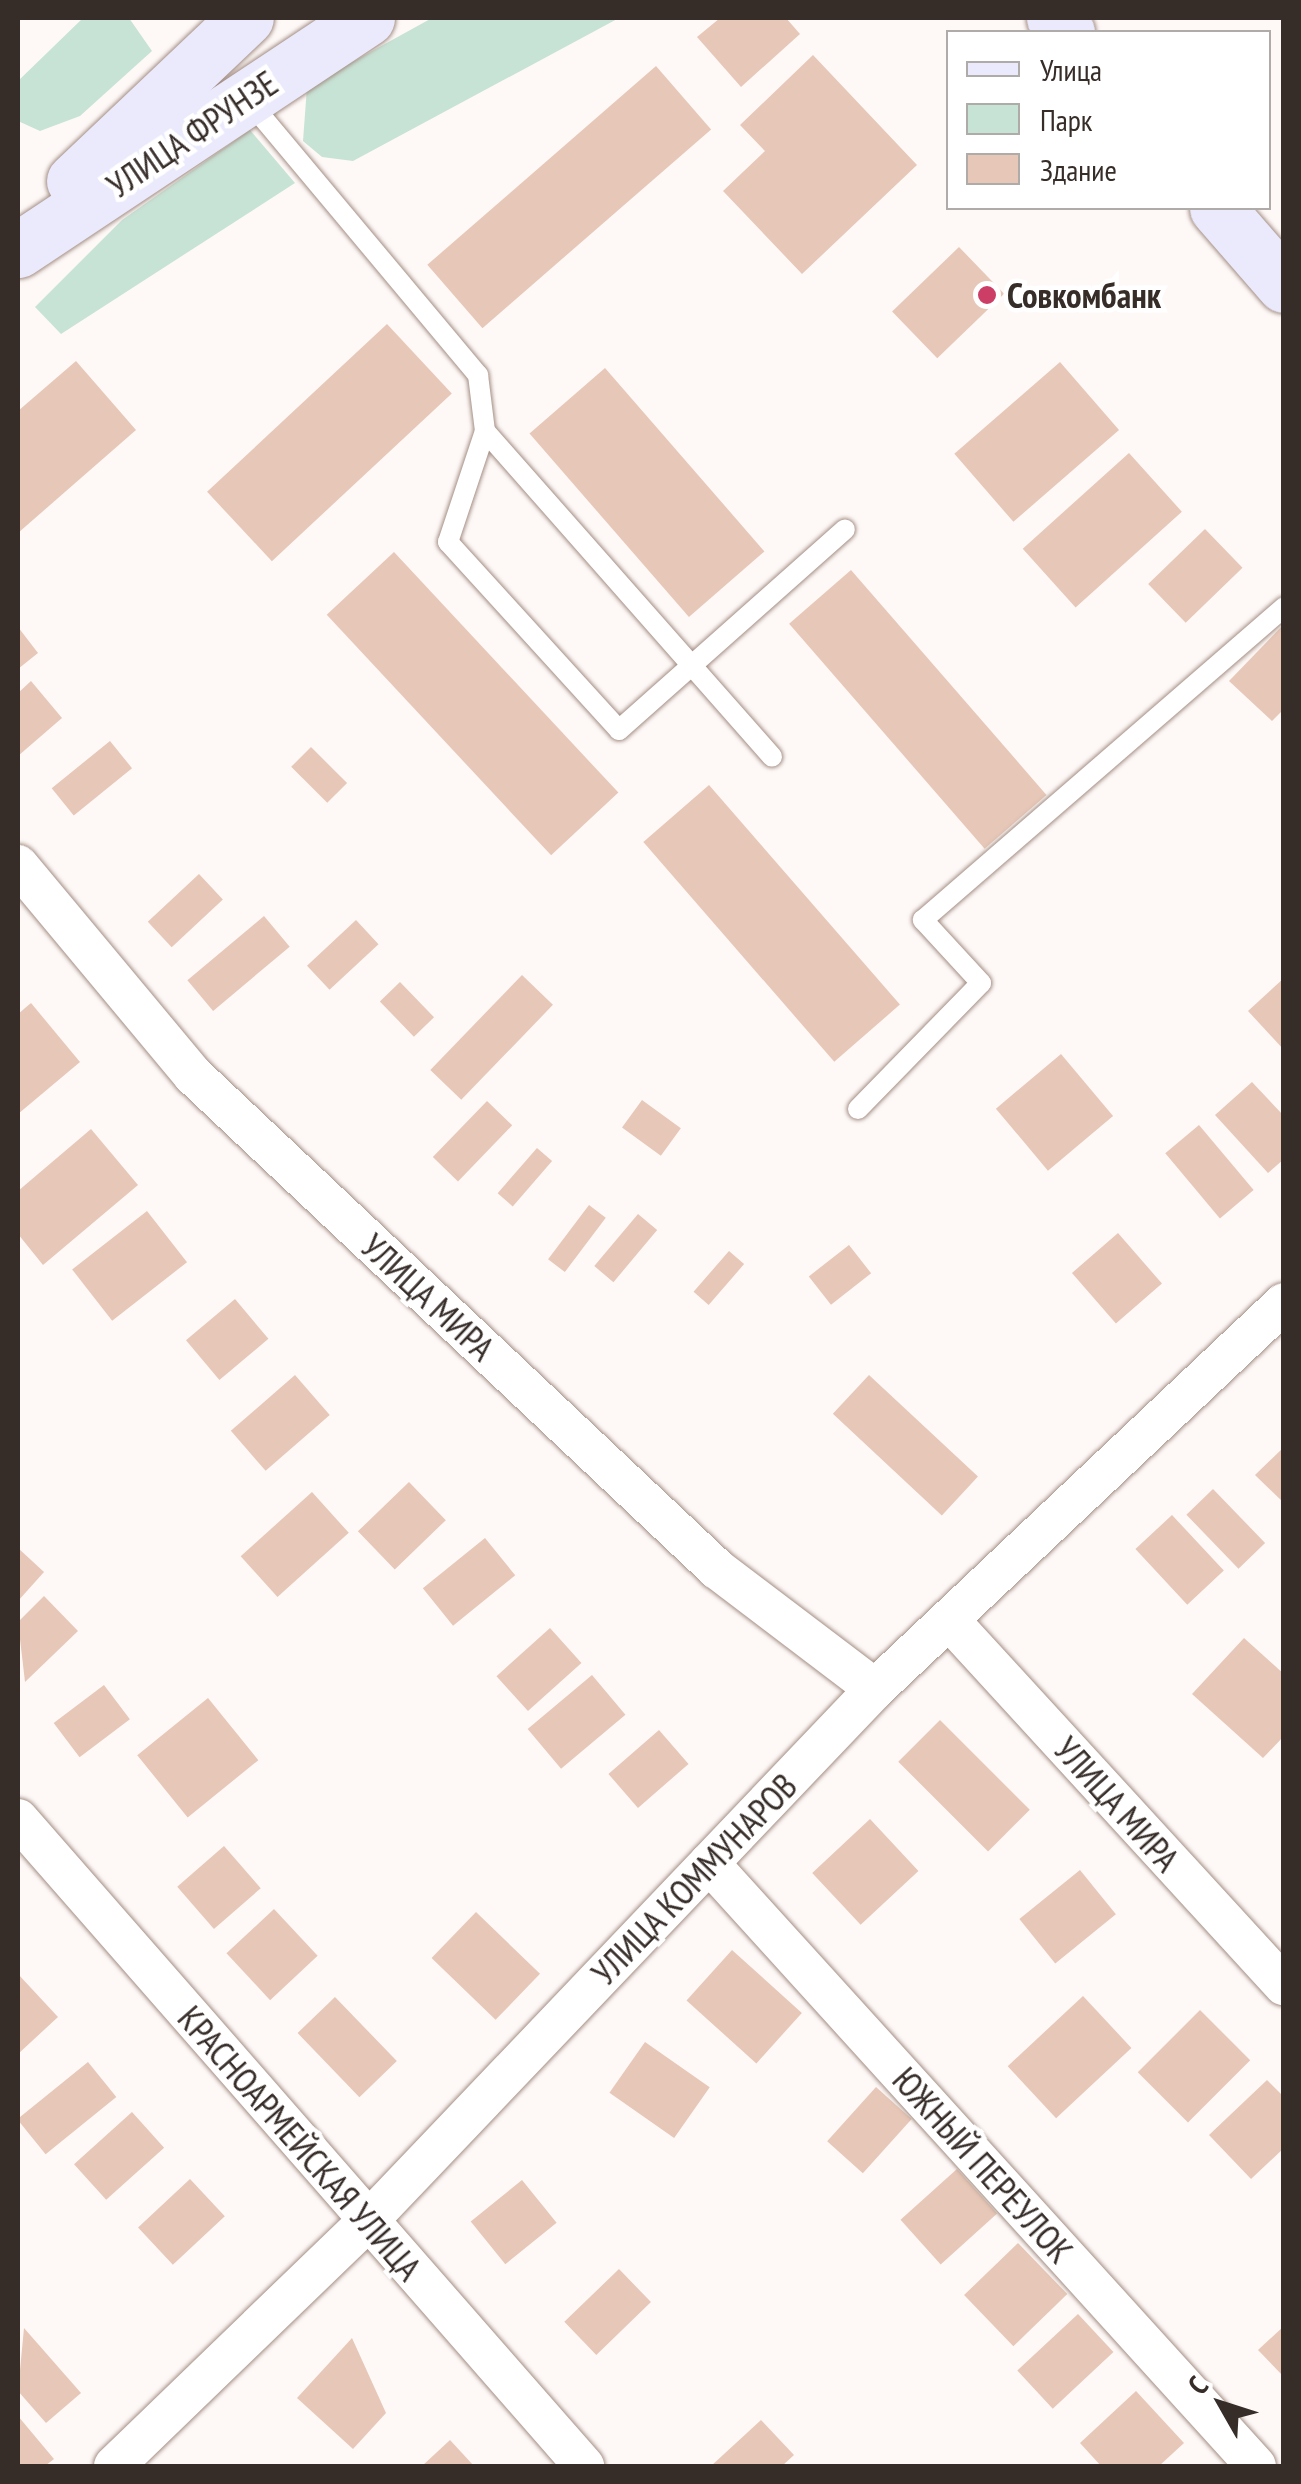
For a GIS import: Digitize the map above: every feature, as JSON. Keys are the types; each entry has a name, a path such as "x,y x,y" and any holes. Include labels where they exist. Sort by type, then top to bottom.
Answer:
{"main road":[{"name":"УЛИЦА ФРУНЗЕ","path":"18,236 246,18"},
{"name":"УЛИЦА ФРУНЗЕ","path":"18,250 368,18"},
{"path":"1219,210 1284,285"}],"street":[{"name":"УЛИЦА МИРА","path":"18,865 193,1076 717,1569 875,1690"},
{"name":"УЛИЦА КОММУНАРОВ","path":"114,2466 368,2221 875,1690 1284,1303"},
{"name":"УЛИЦА МИРА","path":"951,1622 1284,1986"},
{"name":"КРАСНОАРМЕЙСКАЯ УЛИЦА","path":"18,1819 584,2466"},
{"name":"ЮЖНЫЙ ПЕРЕУЛОК","path":"709,1864 1256,2466"}],"lane":[{"path":"246,98 478,375 485,431 448,542 619,730 844,529"},
{"path":"485,431 772,757"},
{"path":"858,1109 981,983 923,920 1284,607"}],"green space":[{"path":"83,18 129,18 152,51 80,116 40,131 18,121 18,81"},
{"path":"432,18 619,18 353,161 322,157 303,141 307,87"},
{"path":"250,130 295,183 61,334 35,307 122,220"}],"building":[{"path":"720,18 786,18 800,34 741,87 697,37"},
{"path":"813,55 917,165 802,274 723,191 765,151 740,125"},
{"path":"656,66 711,129 482,328 427,265"},
{"path":"959,247 1004,294 937,358 892,312"},
{"path":"387,324 452,393 272,561 207,492"},
{"path":"76,361 136,430 18,533 18,411"},
{"path":"1060,362 1119,430 1013,522 954,454"},
{"path":"605,368 764,551 689,617 530,434"},
{"path":"1129,453 1182,512 1076,607 1023,549"},
{"path":"1205,529 1243,568 1186,623 1148,584"},
{"path":"394,552 618,793 551,855 327,615"},
{"path":"851,570 1047,795 985,849 789,624"},
{"path":"1284,624 1284,709 1272,721 1229,681"},
{"path":"18,627 38,653 18,669"},
{"path":"31,681 62,718 18,756 18,693"},
{"path":"110,741 132,768 74,815 52,788"},
{"path":"311,747 347,783 327,803 291,767"},
{"path":"709,785 900,1005 834,1062 643,842"},
{"path":"199,874 223,900 172,947 148,922"},
{"path":"264,916 290,947 213,1011 187,980"},
{"path":"356,920 379,944 330,990 307,966"},
{"path":"522,975 553,1005 461,1100 430,1070"},
{"path":"1284,978 1284,1050 1248,1011"},
{"path":"400,982 434,1017 414,1037 380,1001"},
{"path":"31,1003 80,1062 18,1114 18,1014"},
{"path":"1061,1054 1113,1116 1048,1171 996,1109"},
{"path":"1252,1082 1284,1116 1284,1159 1268,1173 1215,1115"},
{"path":"642,1100 681,1128 661,1156 622,1128"},
{"path":"487,1101 512,1125 458,1181 433,1157"},
{"path":"1199,1125 1254,1190 1220,1218 1165,1153"},
{"path":"91,1129 138,1185 43,1265 18,1234 18,1191"},
{"path":"537,1148 552,1161 513,1206 498,1193"},
{"path":"589,1205 606,1218 565,1272 548,1259"},
{"path":"147,1211 187,1262 112,1321 72,1269"},
{"path":"638,1214 657,1230 613,1282 594,1266"},
{"path":"1118,1233 1162,1284 1116,1324 1072,1273"},
{"path":"849,1245 871,1273 831,1305 809,1276"},
{"path":"729,1251 744,1264 709,1305 694,1292"},
{"path":"235,1299 268,1339 219,1380 186,1340"},
{"path":"295,1375 330,1415 266,1471 231,1431"},
{"path":"869,1375 978,1477 942,1515 833,1414"},
{"path":"1284,1447 1284,1503 1255,1475"},
{"path":"409,1482 446,1520 395,1569 358,1531"},
{"path":"1213,1489 1265,1543 1238,1569 1186,1515"},
{"path":"312,1492 349,1533 277,1597 241,1556"},
{"path":"1172,1515 1224,1571 1187,1605 1135,1549"},
{"path":"485,1538 515,1575 453,1626 423,1588"},
{"path":"18,1548 44,1572 18,1601"},
{"path":"44,1596 78,1631 25,1682 18,1622"},
{"path":"550,1628 581,1663 528,1711 496,1676"},
{"path":"1244,1638 1284,1674 1284,1736 1263,1758 1192,1694"},
{"path":"592,1675 625,1715 561,1769 528,1729"},
{"path":"104,1685 130,1719 80,1757 54,1723"},
{"path":"208,1698 258,1760 188,1817 137,1755"},
{"path":"940,1720 1030,1810 988,1852 898,1762"},
{"path":"659,1730 689,1764 638,1808 608,1774"},
{"path":"870,1819 918,1871 861,1925 812,1873"},
{"path":"224,1846 261,1888 214,1929 177,1887"},
{"path":"1080,1870 1116,1914 1055,1963 1019,1919"},
{"path":"274,1909 318,1956 270,2000 226,1953"},
{"path":"476,1912 540,1974 496,2020 432,1958"},
{"path":"732,1950 802,2013 756,2063 686,2001"},
{"path":"18,1974 58,2017 18,2054"},
{"path":"1083,1996 1131,2048 1056,2118 1008,2066"},
{"path":"335,1997 397,2061 359,2097 298,2033"},
{"path":"1200,2010 1250,2060 1188,2122 1138,2072"},
{"path":"645,2042 710,2087 674,2138 609,2093"},
{"path":"88,2062 116,2097 46,2154 18,2119"},
{"path":"1267,2080 1284,2097 1284,2148 1251,2179 1209,2135"},
{"path":"876,2087 912,2119 863,2173 827,2141"},
{"path":"132,2112 164,2148 106,2200 74,2164"},
{"path":"957,2169 997,2214 941,2264 901,2220"},
{"path":"190,2179 225,2216 173,2265 138,2227"},
{"path":"522,2180 557,2223 505,2264 471,2222"},
{"path":"1018,2243 1067,2294 1013,2346 964,2295"},
{"path":"619,2269 651,2302 596,2355 564,2322"},
{"path":"1078,2314 1113,2352 1053,2409 1017,2371"},
{"path":"1284,2326 1284,2377 1258,2350"},
{"path":"24,2328 81,2393 46,2423 18,2391"},
{"path":"352,2338 386,2413 353,2449 297,2398"},
{"path":"1136,2391 1184,2443 1159,2466 1101,2466 1080,2443"},
{"path":"18,2416 54,2459 45,2466 18,2466"},
{"path":"761,2420 794,2455 782,2466 711,2466"},
{"path":"450,2440 474,2466 422,2466"}],"place":[{"name":"Совкомбанк","path":"987,295"}]}
